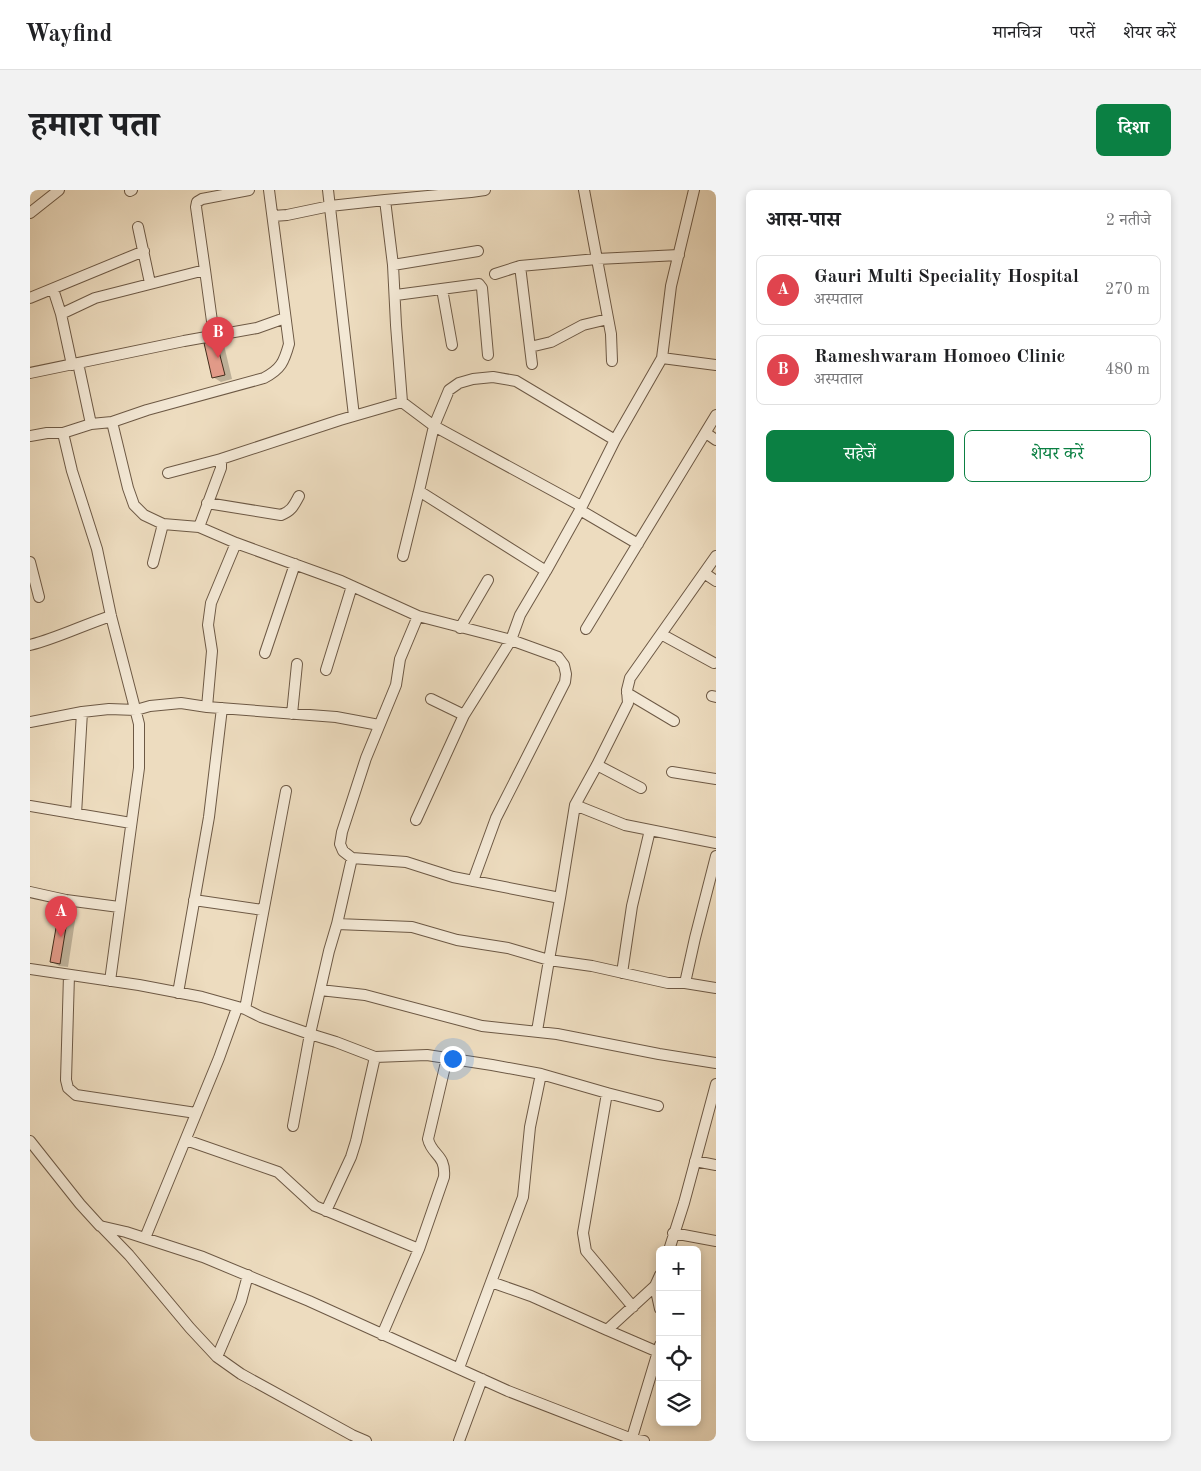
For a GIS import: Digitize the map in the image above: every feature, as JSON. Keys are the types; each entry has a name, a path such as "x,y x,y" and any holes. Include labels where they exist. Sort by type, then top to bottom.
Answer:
{"street":[{"path":"30,213 59,190"},
{"path":"214,336 196,207 197,202 202,199 249,190"},
{"path":"30,436 63,433 91,424 112,422 147,410 235,387 264,378 274,372 284,362 289,344 269,190"},
{"path":"328,190 354,416"},
{"path":"273,216 433,192 484,190"},
{"path":"584,190 608,319 612,361"},
{"path":"416,820 464,715 511,640 520,615 662,358 671,286 694,190"},
{"path":"385,200 396,296 396,325 402,402 434,426 580,508 638,544"},
{"path":"138,227 150,283"},
{"path":"30,298 144,251"},
{"path":"393,265 478,251"},
{"path":"495,274 520,266 679,255"},
{"path":"520,266 532,364"},
{"path":"61,314 95,298 206,270"},
{"path":"396,296 476,284 481,285 488,355"},
{"path":"53,289 91,424"},
{"path":"442,289 452,345"},
{"path":"30,373 257,328 285,318"},
{"path":"530,347 551,342 583,325 608,319"},
{"path":"662,358 716,365"},
{"path":"403,556 434,426 449,390 458,383 472,378 493,377 516,381 615,440"},
{"path":"168,473 221,459 402,402"},
{"path":"586,629 716,415"},
{"path":"112,422 128,488 134,505 144,515 163,524 199,527 236,543 352,586 418,616 511,640 558,657 564,665 565,682 496,818 474,882"},
{"path":"63,433 72,471 96,549 139,724 139,768 110,981"},
{"path":"706,434 716,440"},
{"path":"199,527 221,468 221,459"},
{"path":"420,491 546,571"},
{"path":"207,503 281,515 288,513 293,508 299,496"},
{"path":"153,563 163,524"},
{"path":"207,707 212,651 208,625 211,603 236,543"},
{"path":"537,1031 575,805 628,703 627,693 630,678 716,556"},
{"path":"30,562 39,597"},
{"path":"265,653 295,564"},
{"path":"704,573 716,581"},
{"path":"460,628 488,580"},
{"path":"326,670 352,586"},
{"path":"30,645 111,616"},
{"path":"418,616 400,659 396,685 366,758 342,832 340,844 343,851 352,858 406,862 474,882 560,898"},
{"path":"661,634 714,663"},
{"path":"292,714 297,664"},
{"path":"627,693 674,721"},
{"path":"431,699 464,715"},
{"path":"30,722 82,712 109,709 136,710 150,706 181,703 207,707 336,717 379,725"},
{"path":"178,993 209,817 222,708"},
{"path":"76,814 82,712"},
{"path":"597,765 641,788"},
{"path":"672,772 716,779"},
{"path":"145,1238 241,1008 263,910 286,791"},
{"path":"575,805 615,822 716,843"},
{"path":"30,806 131,823"},
{"path":"622,973 632,906 650,830"},
{"path":"685,983 716,856"},
{"path":"293,1126 310,1034 352,858"},
{"path":"30,892 66,900 119,907"},
{"path":"194,900 263,910"},
{"path":"337,924 412,927 457,940 508,948 549,960 668,983 685,983 716,988"},
{"path":"30,969 202,997 241,1008 261,1017 375,1057 427,1055 541,1074 658,1106"},
{"path":"69,976 68,1088 76,1095 196,1113"},
{"path":"320,990 365,995 482,1026 537,1031 716,1063"},
{"path":"326,1211 351,1157 375,1057"},
{"path":"382,1334 419,1249 444,1177 443,1161 430,1146 428,1140 447,1058"},
{"path":"458,1368 523,1197 530,1127 541,1074"},
{"path":"669,1246 684,1203 716,1084"},
{"path":"607,1093 583,1233 583,1243 586,1250 633,1307"},
{"path":"186,1140 278,1172 315,1206 419,1249"},
{"path":"30,1141 80,1204 130,1256 190,1328 217,1356 241,1374 351,1438 366,1441"},
{"path":"695,1161 716,1165"},
{"path":"100,1226 203,1257 309,1301 508,1391 631,1440 644,1441"},
{"path":"673,1233 716,1241"},
{"path":"217,1356 241,1301 248,1275"},
{"path":"492,1282 555,1306 607,1330 656,1347"},
{"path":"607,1330 655,1286"},
{"path":"655,1286 656,1291"},
{"path":"631,1440 656,1358"},
{"path":"460,1441 482,1380"}],"building":[{"path":"216,340 225,375 212,378 204,343"},
{"path":"53,900 70,903 60,964 50,962 56,928 59,929 63,908 56,907 56,912 51,911"}],"place":[{"name":"Rameshwaram Homoeo Clinic","path":"218,358"},
{"name":"Gauri Multi Speciality Hospital","path":"61,937"}]}
